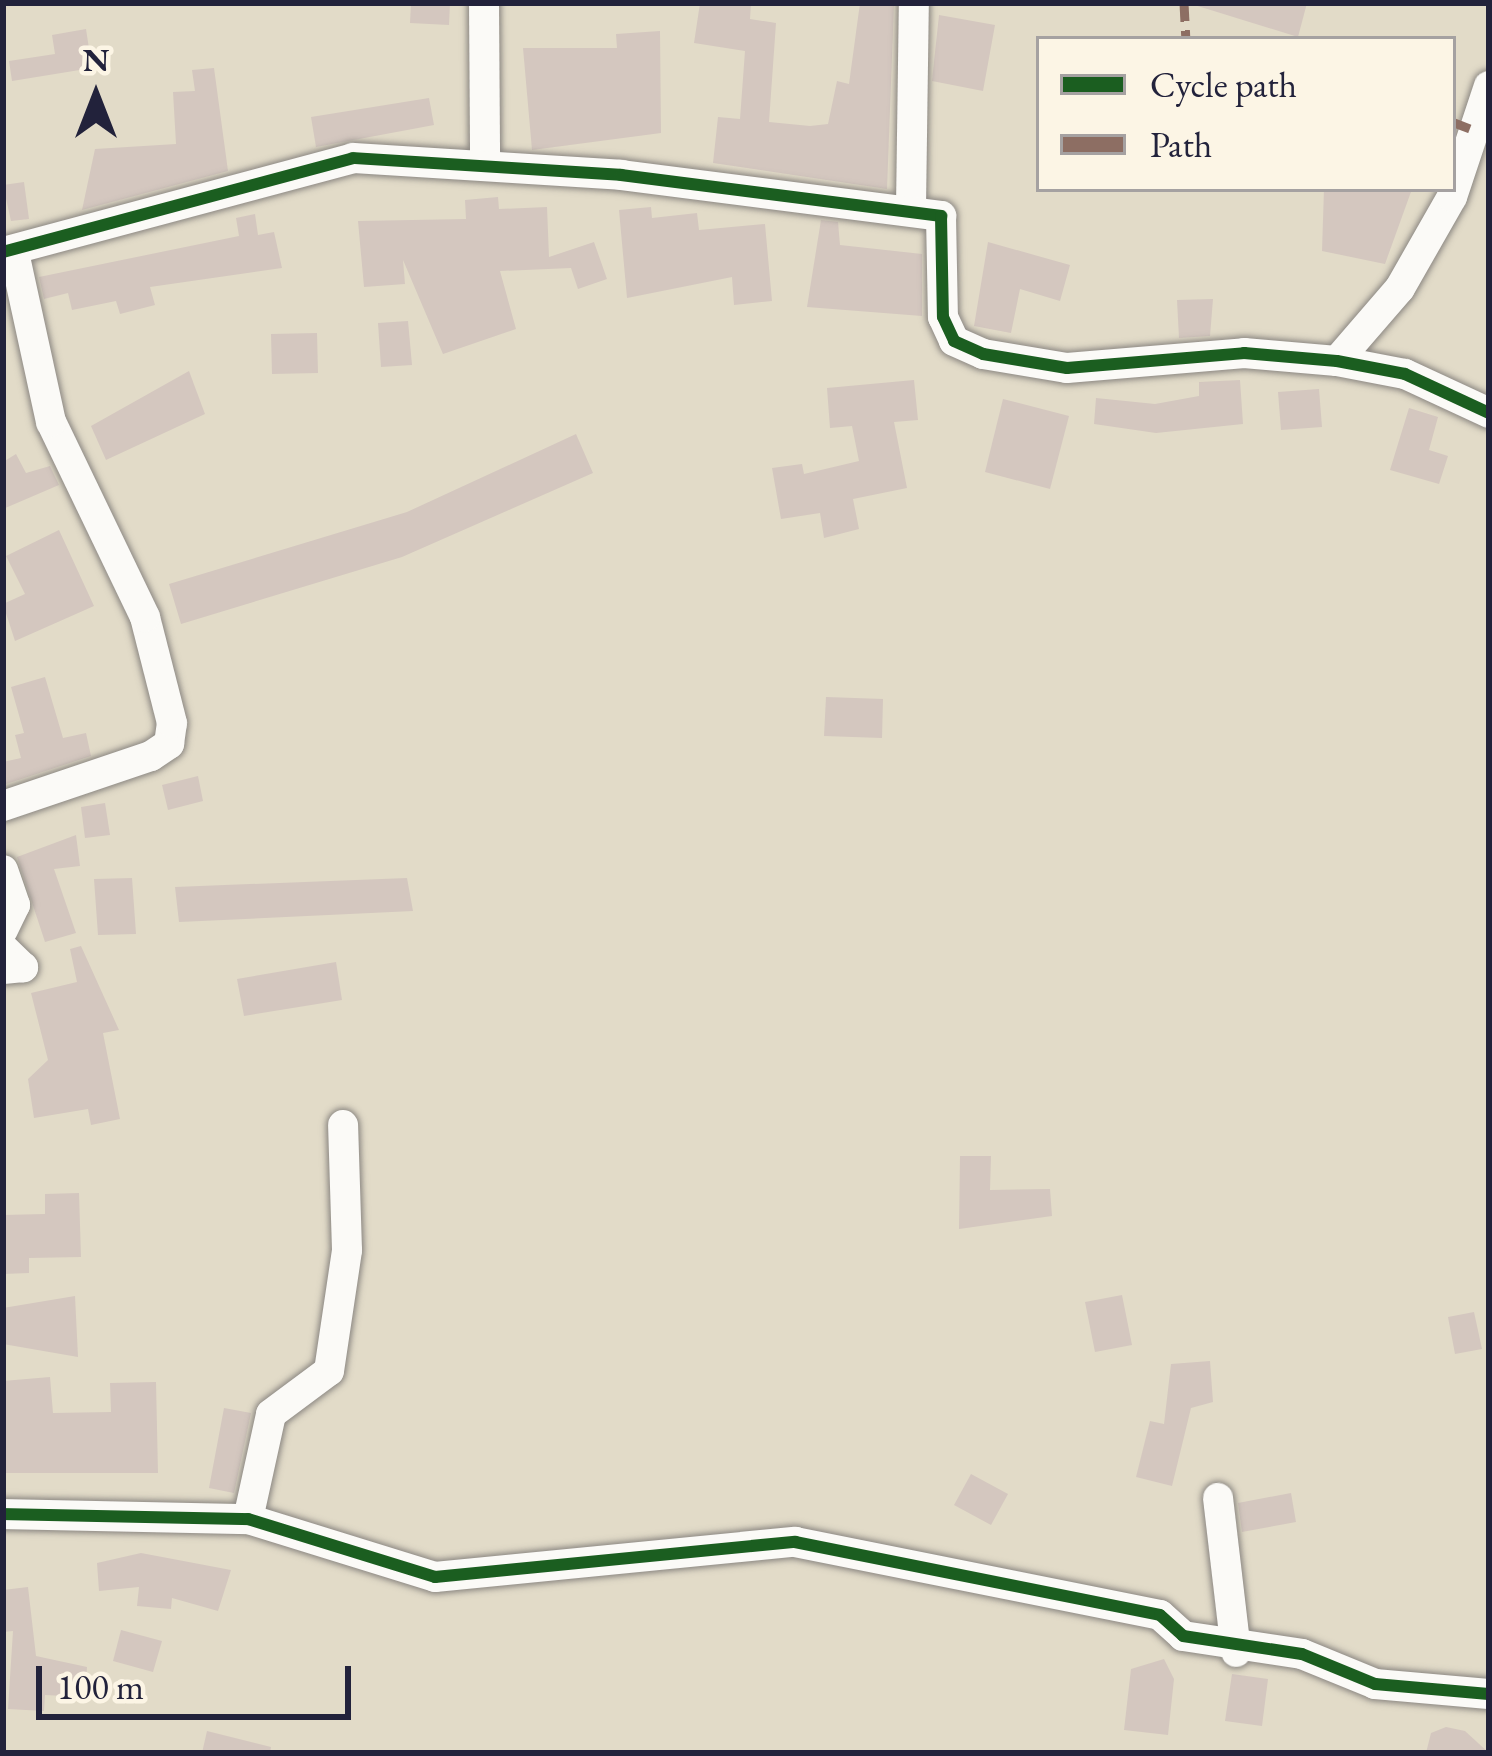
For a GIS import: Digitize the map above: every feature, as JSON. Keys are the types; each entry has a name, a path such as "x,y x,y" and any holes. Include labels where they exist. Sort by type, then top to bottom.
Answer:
{"street":[{"path":"484,3 485,166"},
{"path":"910,207 914,3"},
{"path":"1456,185 1489,86"},
{"path":"3,806 151,756 169,744 172,723 145,617 51,422 9,252 312,165 485,166 910,207 941,216 943,317 954,341 983,354 1067,368 1244,352 1337,362 1405,374 1489,412"},
{"path":"1337,362 1400,289 1454,192"},
{"path":"3,870 15,905 3,929"},
{"path":"3,948 23,967 3,969"},
{"path":"248,1519 271,1414 329,1371 347,1250 343,1125"},
{"path":"1218,1498 1236,1652"},
{"path":"3,1514 248,1519 435,1577 795,1542 1160,1615 1184,1636 1236,1652 1302,1654 1375,1684 1489,1694"}],"building":[{"path":"411,3 450,3 449,25 410,23"},
{"path":"700,3 751,3 750,19 776,23 769,122 810,126 828,124 837,81 849,84 860,3 894,3 887,189 713,163 718,117 740,119 745,51 694,43"},
{"path":"1188,3 1307,3 1295,36"},
{"path":"939,15 995,25 983,91 932,81"},
{"path":"86,29 92,68 12,81 9,61 55,54 52,35"},
{"path":"660,31 661,133 532,150 523,48 617,48 616,34"},
{"path":"214,68 228,171 82,210 95,149 176,144 173,92 195,91 192,70"},
{"path":"429,98 434,125 316,147 311,117"},
{"path":"24,182 29,219 11,221 3,185"},
{"path":"1324,192 1411,192 1385,264 1322,251"},
{"path":"498,197 499,209 547,207 549,257 594,242 607,279 578,289 571,268 500,271 516,329 443,354 403,260 405,284 364,287 358,221 466,219 465,200"},
{"path":"651,207 652,218 697,213 699,230 765,224 772,301 734,305 732,277 627,298 619,210"},
{"path":"255,214 258,235 274,232 282,268 150,287 155,305 120,314 116,301 72,310 68,293 44,299 39,277 239,236 236,218"},
{"path":"821,220 838,222 840,245 922,254 922,316 807,307"},
{"path":"988,242 1070,265 1060,301 1020,289 1011,333 974,326"},
{"path":"1213,299 1210,336 1179,338 1177,300"},
{"path":"408,321 412,365 381,367 378,323"},
{"path":"317,333 318,373 272,374 271,334"},
{"path":"189,371 205,414 106,460 91,426"},
{"path":"914,380 918,420 894,422 907,488 853,499 859,529 824,538 820,513 781,519 772,468 802,464 804,474 859,461 852,426 830,428 827,388"},
{"path":"1240,380 1243,424 1156,433 1094,424 1096,398 1155,404 1199,396 1199,382"},
{"path":"1319,389 1322,427 1281,430 1278,392"},
{"path":"1003,399 1069,416 1050,489 985,472"},
{"path":"1409,408 1438,417 1429,450 1448,456 1439,484 1390,470"},
{"path":"576,434 593,473 402,557 181,624 169,584 407,512"},
{"path":"16,454 26,473 50,466 59,485 3,509 3,462"},
{"path":"59,530 94,606 15,641 3,604 25,594 6,556"},
{"path":"45,677 63,738 86,733 91,756 3,785 3,762 21,758 15,735 24,733 11,687"},
{"path":"826,697 883,699 882,738 824,736"},
{"path":"198,776 203,801 168,810 162,785"},
{"path":"105,803 110,835 85,838 81,807"},
{"path":"76,835 80,866 54,869 76,933 45,942 17,857"},
{"path":"132,878 136,934 98,935 94,879"},
{"path":"407,878 413,911 179,922 175,887"},
{"path":"81,946 119,1030 103,1033 120,1119 91,1125 88,1109 34,1118 28,1079 48,1060 31,993 77,982 70,949"},
{"path":"336,962 342,1000 244,1016 237,979"},
{"path":"960,1156 991,1156 990,1190 1050,1189 1052,1216 959,1229"},
{"path":"79,1193 81,1257 29,1258 29,1273 3,1274 3,1215 45,1214 45,1194"},
{"path":"1122,1295 1132,1345 1095,1352 1085,1302"},
{"path":"75,1296 78,1357 3,1344 3,1308"},
{"path":"1474,1312 1482,1349 1455,1354 1448,1317"},
{"path":"1210,1361 1213,1402 1191,1408 1172,1486 1136,1477 1150,1421 1164,1424 1171,1364"},
{"path":"50,1377 53,1413 111,1412 110,1383 156,1382 158,1473 3,1473 3,1381"},
{"path":"224,1408 251,1413 234,1493 209,1488"},
{"path":"971,1474 1008,1494 991,1525 954,1505"},
{"path":"1291,1493 1296,1522 1242,1532 1238,1503"},
{"path":"141,1553 231,1570 218,1611 172,1598 171,1609 137,1606 139,1587 99,1591 97,1563"},
{"path":"28,1587 36,1656 87,1667 85,1697 45,1695 44,1711 8,1709 13,1631 3,1632 3,1590"},
{"path":"121,1630 162,1641 153,1672 113,1661"},
{"path":"1164,1659 1174,1679 1168,1735 1124,1730 1131,1669"},
{"path":"1232,1674 1268,1679 1262,1726 1225,1721"},
{"path":"1446,1727 1465,1731 1489,1753 1426,1753 1431,1733"},
{"path":"207,1731 271,1747 270,1753 202,1753"}],"marked path":[{"path":"1184,3 1186,36"},
{"path":"1456,123 1474,130"}],"cycle path":[{"path":"3,252 353,158 621,175 941,216 943,317 954,341 983,354 1067,368 1244,353 1337,361 1405,374 1489,413"},
{"path":"3,1514 248,1519 435,1577 795,1542 1160,1615 1183,1636 1302,1654 1375,1684 1489,1694"}]}
